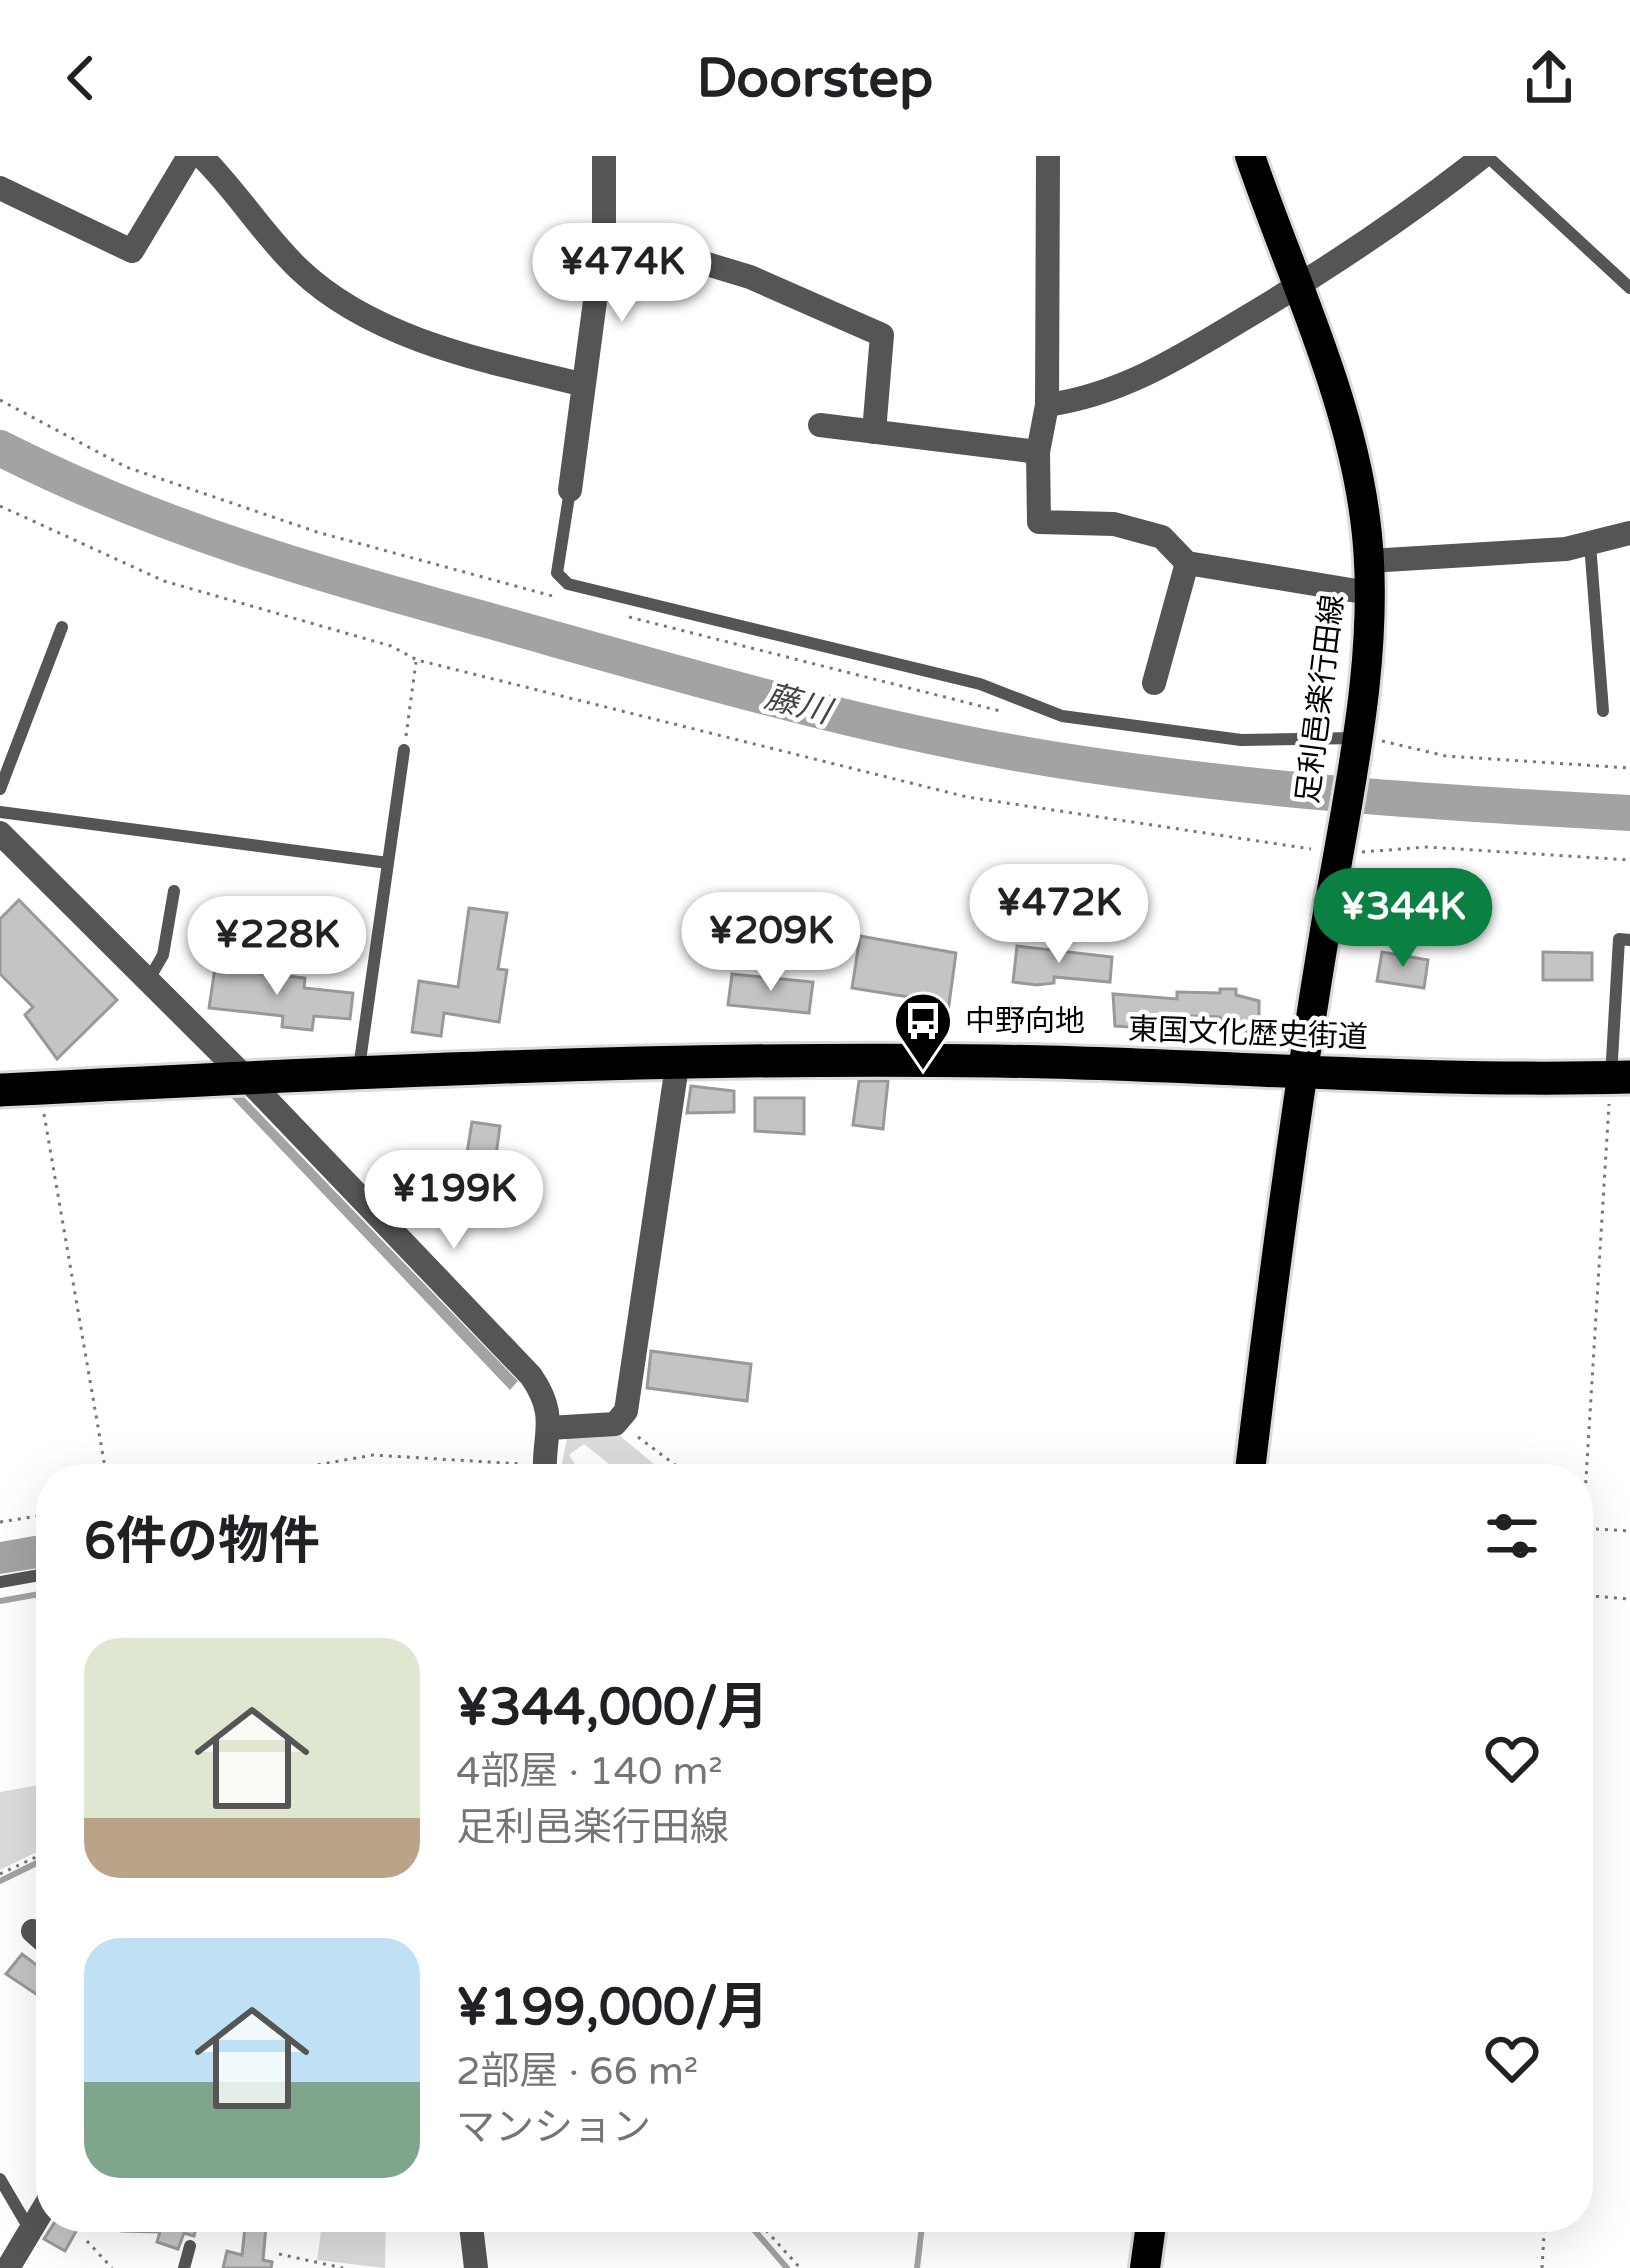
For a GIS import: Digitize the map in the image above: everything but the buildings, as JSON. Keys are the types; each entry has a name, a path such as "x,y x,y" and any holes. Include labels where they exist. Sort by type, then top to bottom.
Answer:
{"highway":[{"name":"東国文化歴史街道","path":"0,1090 359,1069 678,1059 996,1061 1620,1078"}],"main road":[{"name":"足利邑楽行田線","path":"1250,156 1352,452 1370,593 1360,742 1338,845 1302,1072 1252,1464"},
{"path":"1145,2268 1150,2232"}],"street":[{"path":"0,188 132,251 189,156"},
{"path":"201,156 296,266 334,299 435,349 581,383"},
{"path":"570,490 604,233 604,156"},
{"path":"1048,156 1047,405 1038,452 1039,522 1114,524 1162,537 1187,563 1370,593"},
{"path":"1047,405 1086,400 1152,374 1402,220 1485,156"},
{"path":"604,233 750,277 882,335 874,432"},
{"path":"820,424 1038,452"},
{"path":"1369,561 1590,544 1630,532"},
{"path":"1154,683 1187,563"},
{"path":"0,833 244,1076 531,1376 545,1396 549,1428 545,1464"},
{"path":"549,1428 615,1424 626,1412 678,1059"},
{"path":"8,2268 36,2220"},
{"path":"472,2232 476,2268"}],"lane":[{"path":"1485,156 1630,288"},
{"path":"570,490 557,573 568,584 980,684 1062,716 1241,740 1360,742"},
{"path":"1590,544 1603,712"},
{"path":"0,789 62,626"},
{"path":"359,1069 404,750"},
{"path":"0,812 388,863"},
{"path":"148,979 164,955 174,890"},
{"path":"1620,1078 1619,939 1630,940"},
{"path":"0,1582 36,1576"},
{"path":"0,2179 30,2230"},
{"path":"184,2268 190,2246"}],"path":[{"path":"0,400 126,467 317,532 564,599"},
{"path":"0,506 164,581 391,646 417,660 968,797 1338,845 1630,860"},
{"path":"609,612 1005,712"},
{"path":"404,750 417,660"},
{"path":"1360,742 1446,756 1630,768"},
{"path":"1587,1464 1620,1078"},
{"path":"40,1088 104,1464"},
{"path":"615,1424 672,1464"},
{"path":"322,1464 373,1455 454,1464"},
{"path":"0,1522 36,1516"},
{"path":"1593,1529 1630,1531"},
{"path":"1593,1596 1630,1598"},
{"path":"0,1874 36,1857"},
{"path":"768,2232 800,2268"},
{"path":"1542,2268 1544,2232"},
{"path":"87,2241 112,2268"},
{"path":"279,2254 343,2268"}],"shaded area":[{"path":"229,1095 242,1095 518,1381 510,1390"},
{"path":"619,1435 654,1464 609,1464 584,1444 569,1455 575,1464 562,1464 567,1438"},
{"path":"36,1536 36,1568 0,1574 0,1542"},
{"path":"36,1786 36,1852 0,1870 0,1792"},
{"path":"321,2232 386,2232 385,2268 317,2260"}],"waterway":[{"name":"藤川","path":"0,448 120,503 300,566 697,679 908,732 1195,779 1413,800 1630,813"},
{"path":"0,1601 36,1595"},
{"path":"0,1881 36,1863"},
{"path":"756,2232 787,2268"},
{"path":"917,2268 921,2232"}],"place":[{"name":"中野向地","path":"923,1072"}]}
